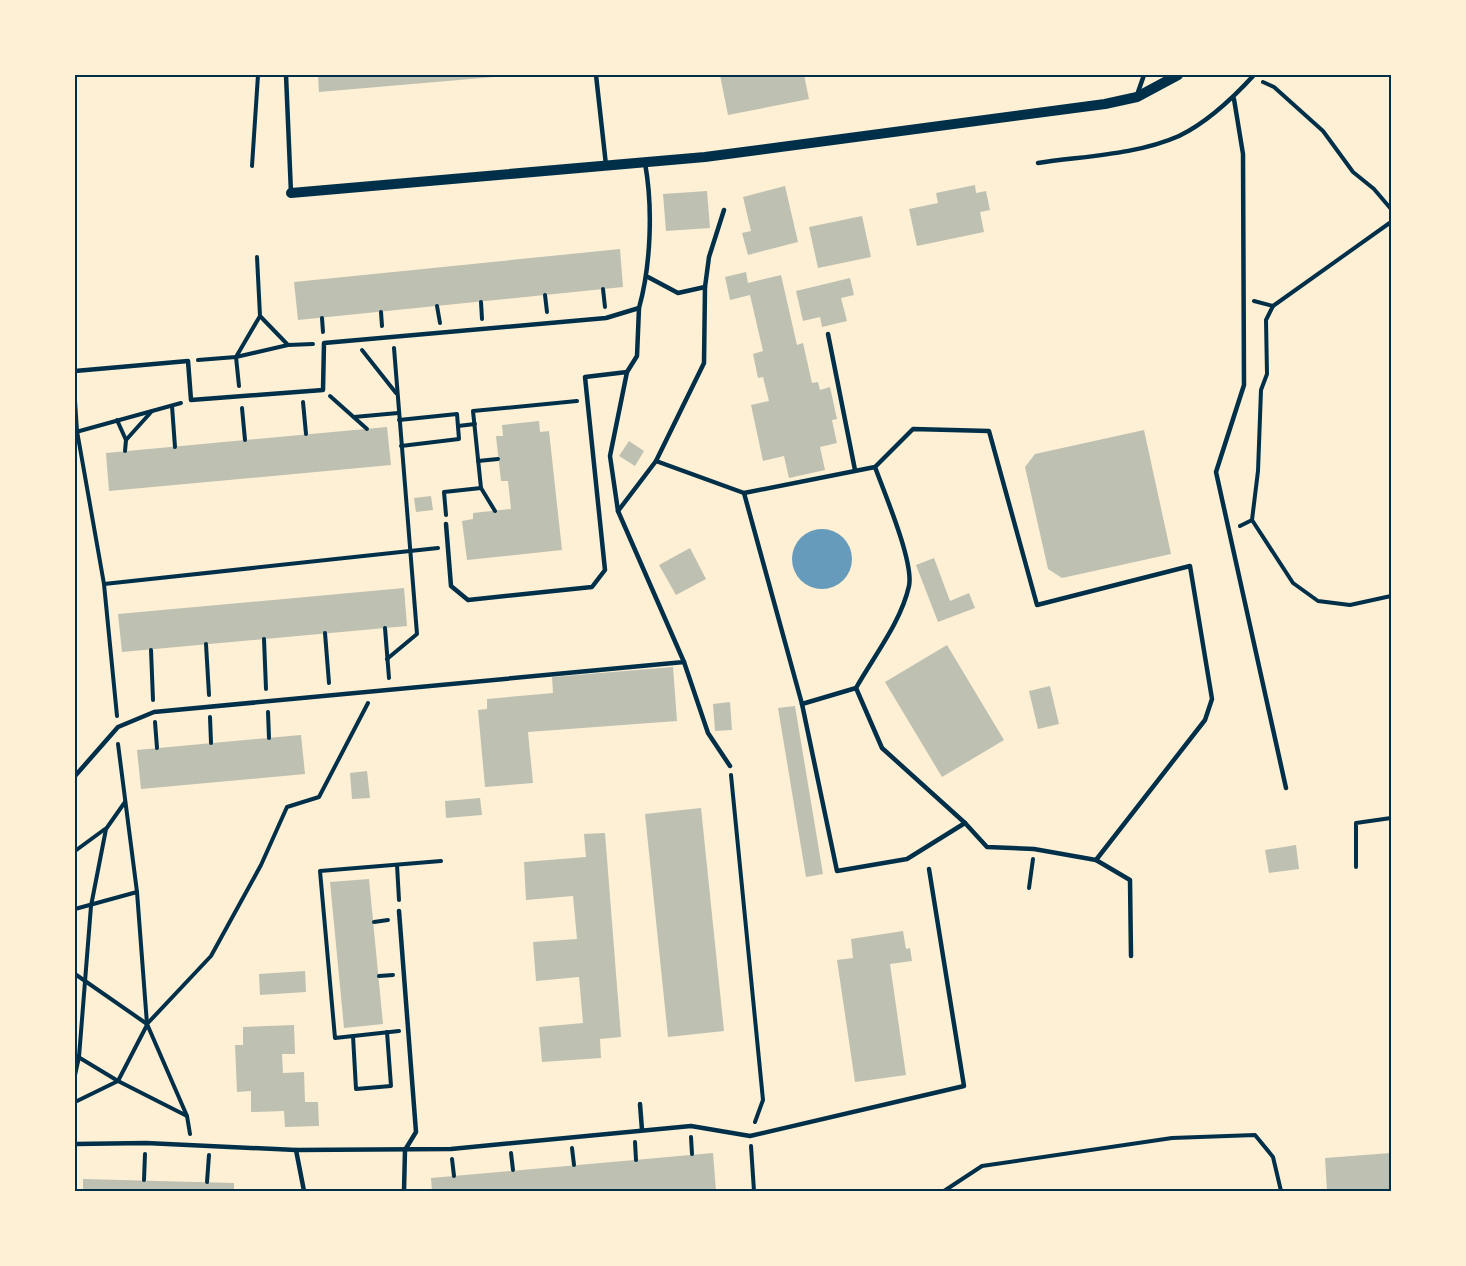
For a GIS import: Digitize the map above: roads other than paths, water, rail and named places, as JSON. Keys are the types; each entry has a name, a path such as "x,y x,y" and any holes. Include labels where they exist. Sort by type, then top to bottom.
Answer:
{"street":[{"path":"291,193 645,162 833,142 1105,104 1137,97 1178,75"}],"lane":[{"path":"286,75 291,193"},
{"path":"596,75 606,165"},
{"path":"1137,97 1144,75"},
{"path":"1038,163 1128,150 1179,135 1234,99 1253,76"},
{"path":"1234,99 1243,154 1244,385 1216,472 1286,788"},
{"path":"645,162 648,180 648,277 639,308 636,356 627,372 610,456 618,510 684,662 708,733 730,766"},
{"path":"618,510 656,461 704,363 705,287 709,257 724,210"},
{"path":"648,277 678,293 705,287"},
{"path":"75,371 188,361 191,400 323,390 324,343 606,318 639,308"},
{"path":"828,334 855,470"},
{"path":"446,525 451,586 468,600 592,586 605,570 585,377 627,372"},
{"path":"656,461 744,493 875,467 913,429 989,431 1038,605 1190,566 1212,699 1205,720 1096,860"},
{"path":"802,704 856,688 894,621 909,584 902,542 875,467"},
{"path":"744,493 802,704 837,871 907,859 965,823"},
{"path":"75,776 118,727 154,712 684,662"},
{"path":"856,688 882,748 965,823 987,847 1034,849 1096,860 1130,880 1131,956"},
{"path":"75,1144 192,1144 296,1150 451,1149 691,1126 750,1136 964,1086 929,869"},
{"path":"399,911 416,1132 405,1150 404,1191"},
{"path":"640,1104 642,1130"},
{"path":"296,1150 304,1191"}],"water":[{"path":"822,529 834,531 847,542 852,559 850,571 839,584 822,589 810,587 797,576 792,559 794,547 805,534"}]}
